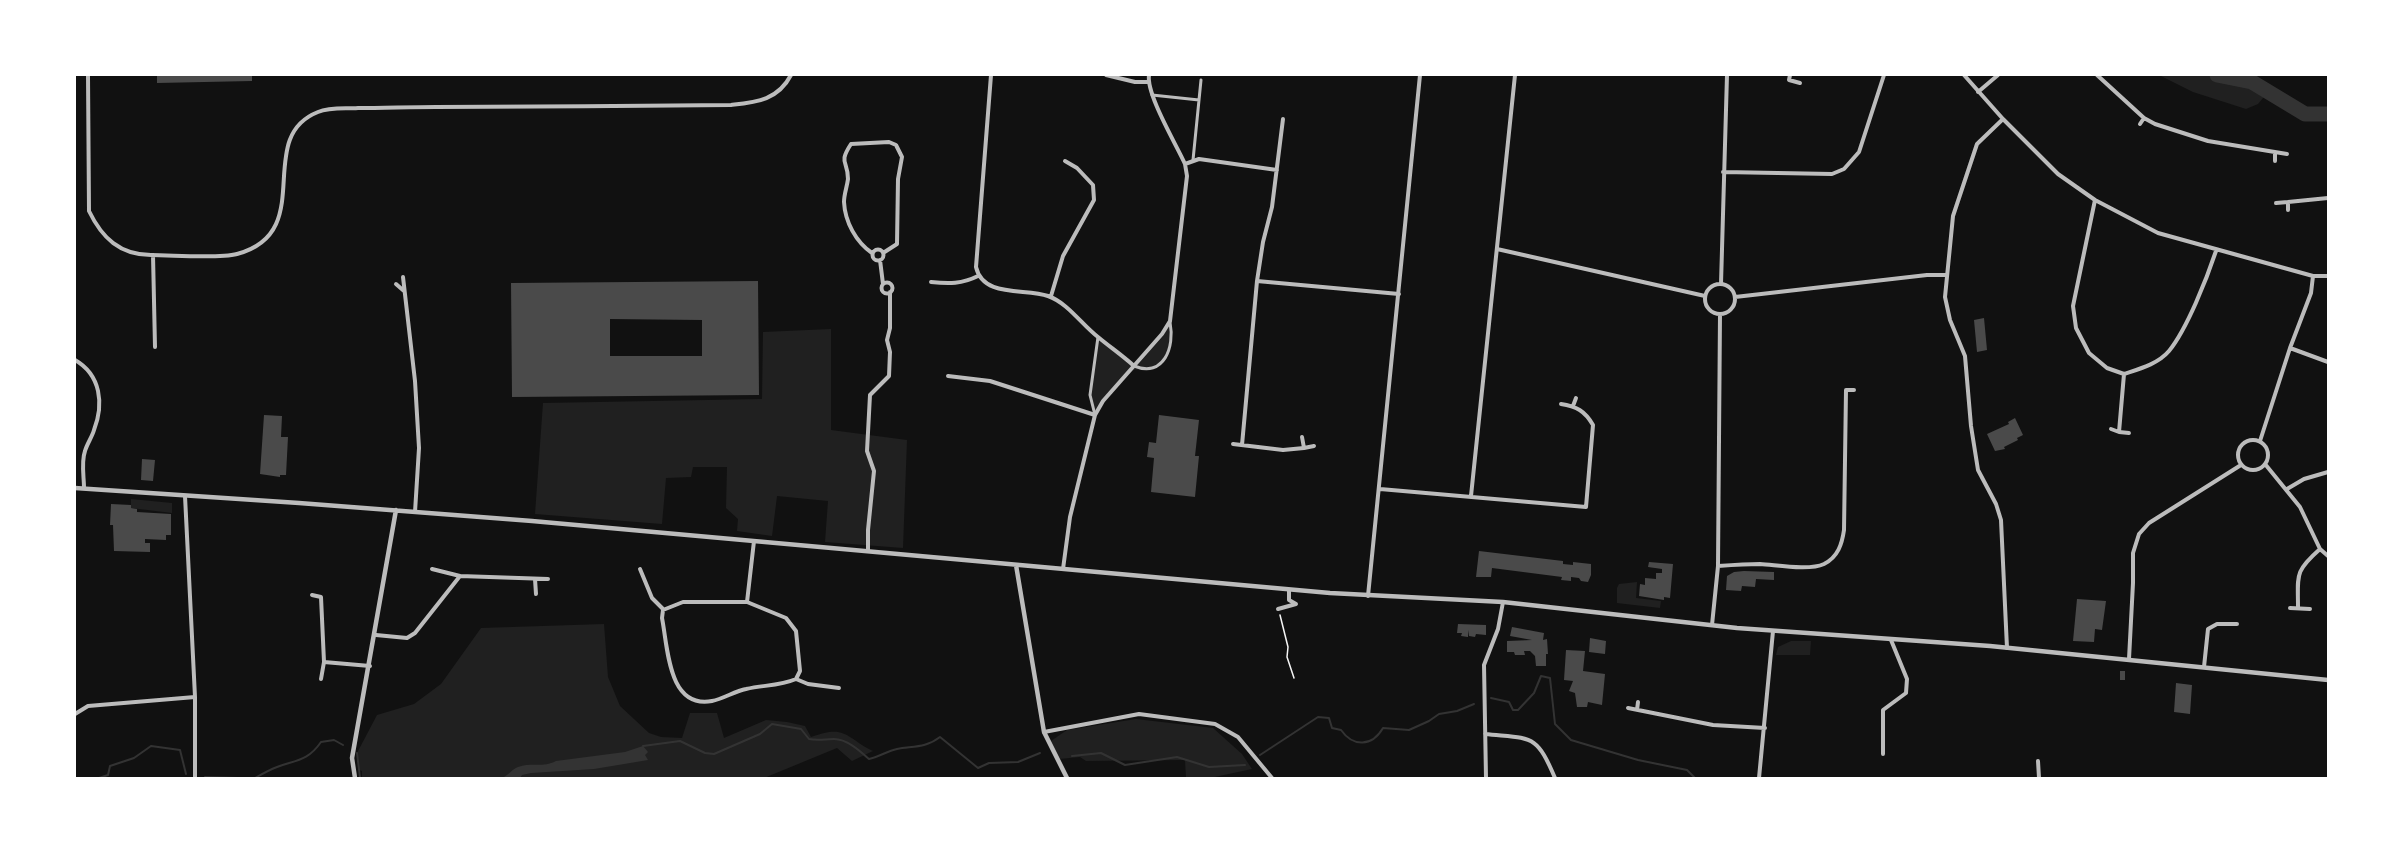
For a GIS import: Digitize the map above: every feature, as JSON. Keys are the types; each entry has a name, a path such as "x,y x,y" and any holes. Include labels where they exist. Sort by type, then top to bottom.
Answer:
{"street":[{"path":"88,75 89,211 97,229 108,240 122,250 140,255 234,255 258,245 276,225 282,212 284,157 289,141 295,130 318,112 333,109 403,107 731,105 763,101 775,94 791,75"},
{"path":"991,75 976,267 978,276 991,286 1004,290 1051,296 1098,338 1134,366 1145,371 1155,368 1165,359 1170,347 1172,332 1170,321 1187,176 1185,164 1152,95 1148,82 1149,75"},
{"path":"1106,75 1135,82 1148,82"},
{"path":"1368,596 1420,75"},
{"path":"1471,496 1515,75"},
{"path":"1721,284 1727,75"},
{"path":"1723,172 1833,174 1844,169 1859,152 1884,75"},
{"path":"1964,75 2003,120 2058,174 2095,200 2158,233 2216,251 2313,276 2328,276"},
{"path":"1978,92 1998,75"},
{"path":"2097,75 2144,118 2155,124 2208,141 2287,154"},
{"path":"1781,79 1790,78 1800,83"},
{"path":"1193,160 1201,80"},
{"path":"1152,95 1199,100"},
{"path":"2140,124 2144,118"},
{"path":"1242,445 1257,281 1263,242 1272,207 1283,119"},
{"path":"2003,120 1977,144 1953,216 1945,297 1950,320 1965,356 1971,426 1978,470 1996,504 2001,520 2007,648"},
{"path":"880,260 874,259 873,253 864,247 847,220 844,199 848,174 843,162 844,154 851,144 889,142 896,145 902,157 898,179 897,244 883,253 880,260 883,291 890,292"},
{"path":"2275,153 2275,161"},
{"path":"1185,164 1199,159 1277,170"},
{"path":"1051,296 1063,256 1094,201 1093,185 1077,168 1065,161"},
{"path":"2276,203 2328,198"},
{"path":"2095,200 2073,306 2076,328 2089,353 2107,368 2124,374 2154,363 2168,352 2207,278 2216,251"},
{"path":"2288,202 2288,210"},
{"path":"873,253 877,249 883,253"},
{"path":"1497,249 1705,296"},
{"path":"153,255 155,347"},
{"path":"1735,297 1927,275 1946,275"},
{"path":"931,282 953,284 978,276"},
{"path":"2260,441 2290,348 2311,293 2313,276"},
{"path":"403,277 415,381 419,448 415,512"},
{"path":"1257,281 1399,294"},
{"path":"868,550 874,471 867,451 870,395 889,376 890,352 887,340 890,328 892,285 888,282 883,284"},
{"path":"396,284 404,291"},
{"path":"1721,284 1732,289 1735,297 1731,309 1720,314 1708,308 1705,296 1712,286 1721,284"},
{"path":"1712,625 1718,566 1720,314"},
{"path":"1062,570 1070,517 1095,415 1103,401 1162,334 1170,321"},
{"path":"1095,415 1090,395 1098,338"},
{"path":"2290,348 2328,362"},
{"path":"75,360 83,365 97,385 100,406 95,428 84,453 84,488"},
{"path":"2120,432 2124,374"},
{"path":"948,376 990,381 1095,415"},
{"path":"1839,390 1854,390"},
{"path":"1718,566 1758,564 1814,567 1830,561 1838,552 1844,530 1846,390"},
{"path":"1573,406 1576,398"},
{"path":"1380,489 1586,507 1594,430 1588,416 1573,406 1561,404"},
{"path":"2111,429 2129,433"},
{"path":"1302,437 1304,448"},
{"path":"2249,440 2260,441 2268,450 2268,459 2265,464 2254,470 2241,465 2238,455 2242,444 2249,440"},
{"path":"1233,444 1282,450 1314,446"},
{"path":"2265,464 2300,507 2320,549 2328,556"},
{"path":"2129,658 2133,553 2139,534 2149,523 2241,465"},
{"path":"2287,489 2304,479 2328,472"},
{"path":"75,488 396,510 868,550 1016,566 1289,590 1503,602 1773,631 2129,658 2328,680"},
{"path":"185,496 195,697 195,778"},
{"path":"355,778 352,758 376,635 396,510"},
{"path":"747,602 754,541"},
{"path":"2298,608 2298,573 2303,564 2320,549"},
{"path":"1016,566 1044,732 1067,778"},
{"path":"432,569 460,576 548,579"},
{"path":"640,569 652,598 663,610 662,618 676,684 683,695 697,701 712,701 746,689 786,683 796,679 800,671 796,631 786,618 747,602 683,602 663,610"},
{"path":"376,635 407,638 415,633 460,576"},
{"path":"535,579 536,594"},
{"path":"1278,609 1296,604 1289,600 1289,590"},
{"path":"312,595 321,597 324,662 321,679"},
{"path":"1486,778 1484,665 1498,629 1503,602"},
{"path":"2290,608 2310,609"},
{"path":"2204,668 2208,629 2217,624 2237,624"},
{"path":"1759,778 1773,631"},
{"path":"1883,754 1883,710 1906,693 1907,679 1891,640"},
{"path":"324,662 370,666"},
{"path":"796,679 808,684 839,688"},
{"path":"75,714 88,706 195,697"},
{"path":"1637,710 1638,702"},
{"path":"1628,708 1713,724 1765,728"},
{"path":"1044,732 1139,714 1215,724 1238,738 1272,778"},
{"path":"1485,734 1536,742 1545,754 1555,778"},
{"path":"2038,761 2039,778"}],"path":[{"path":"1278,609 1288,647 1287,657 1294,678"}],"shaded area":[{"path":"2159,75 2217,75 2252,82 2268,92 2258,104 2246,109 2193,92"},
{"path":"1170,321 1171,340 1164,359 1155,368 1134,370 1122,378 1095,415 1090,395 1097,334 1135,368 1164,335"},
{"path":"831,329 831,430 907,440 903,548 825,542 828,501 777,496 772,536 737,531 738,519 726,508 727,467 693,467 691,477 666,478 662,524 535,514 543,403 762,399 763,332"},
{"path":"131,499 172,503 172,513 131,508"},
{"path":"1637,582 1636,598 1661,601 1660,608 1617,603 1619,584"},
{"path":"604,624 608,677 620,706 649,733 661,737 682,738 690,713 717,713 724,738 766,720 805,726 811,737 823,733 839,732 873,751 852,761 837,748 764,778 362,778 357,753 377,715 414,704 441,684 481,628"},
{"path":"1791,641 1811,641 1810,655 1776,655 1778,647"},
{"path":"1136,719 1213,728 1242,754 1252,769 1210,778 1186,778 1185,760 1086,761 1080,757 1059,759 1051,741 1067,730"},
{"path":"643,746 648,752 645,755 648,760 594,769 531,773 522,775 520,778 502,778 523,766 625,752"}],"building":[{"path":"157,75 252,75 252,81 157,83"},
{"path":"758,281 759,395 512,397 511,283","holes":["610,319 702,320 702,356 610,356"]},
{"path":"1984,318 1987,350 1977,352 1974,320"},
{"path":"264,415 282,416 281,437 288,437 286,475 280,475 280,477 260,474"},
{"path":"1159,415 1199,420 1195,456 1199,456 1195,497 1151,492 1154,458 1147,457 1149,442 1156,443"},
{"path":"2015,418 2023,435 2004,447 2005,449 1995,451 1987,434 2009,424 2008,422"},
{"path":"142,459 155,460 153,481 141,480"},
{"path":"111,504 131,505 131,508 137,509 137,512 171,514 171,535 166,535 166,540 145,539 145,543 150,543 150,552 114,551 113,525 110,525"},
{"path":"1479,551 1563,561 1563,564 1573,565 1573,562 1591,564 1591,575 1588,582 1571,577 1571,581 1561,580 1562,577 1492,568 1491,577 1476,577"},
{"path":"1649,562 1673,564 1670,598 1664,597 1664,600 1639,596 1640,584 1645,585 1645,578 1656,579 1656,573 1662,573 1662,569 1648,567"},
{"path":"1734,572 1774,572 1774,580 1756,579 1755,587 1742,586 1741,591 1726,590 1727,576"},
{"path":"2077,599 2106,601 2102,630 2095,629 2094,642 2073,641"},
{"path":"1458,624 1486,625 1486,635 1469,636 1468,630 1468,637 1461,636 1462,633 1457,633"},
{"path":"1512,627 1544,633 1543,640 1547,639 1548,654 1546,654 1546,666 1536,666 1535,656 1530,651 1524,651 1525,655 1507,652 1507,641 1532,640 1510,636"},
{"path":"1590,638 1606,641 1605,654 1589,652"},
{"path":"1566,650 1585,651 1583,671 1605,674 1602,705 1588,702 1587,707 1577,707 1575,693 1569,691 1573,681 1564,680"},
{"path":"2120,671 2125,671 2125,680 2120,680"},
{"path":"2176,683 2192,685 2190,714 2174,712"}],"waterway":[{"path":"2217,75 2252,82 2305,114 2328,114"},
{"path":"1491,698 1509,702 1513,710 1518,710 1534,693 1541,676 1550,678 1555,724 1571,740 1638,760 1687,770 1695,778"},
{"path":"1260,755 1318,717 1329,718 1332,728 1341,730 1351,740 1362,743 1373,739 1383,728 1409,730 1439,714 1457,711 1474,704"},
{"path":"643,746 680,741 705,753 714,754 760,734 772,724 801,729 809,739 844,741 869,759 893,750 924,745 940,737 978,768 989,763 1018,762 1040,753"},
{"path":"255,778 306,756 321,742 334,740 343,745"},
{"path":"99,778 108,775 110,766 134,758 151,746 180,750 186,774"},
{"path":"357,753 360,778"},
{"path":"1072,756 1101,753 1125,765 1177,757 1209,767 1245,765"},
{"path":"205,777 238,778"}]}
